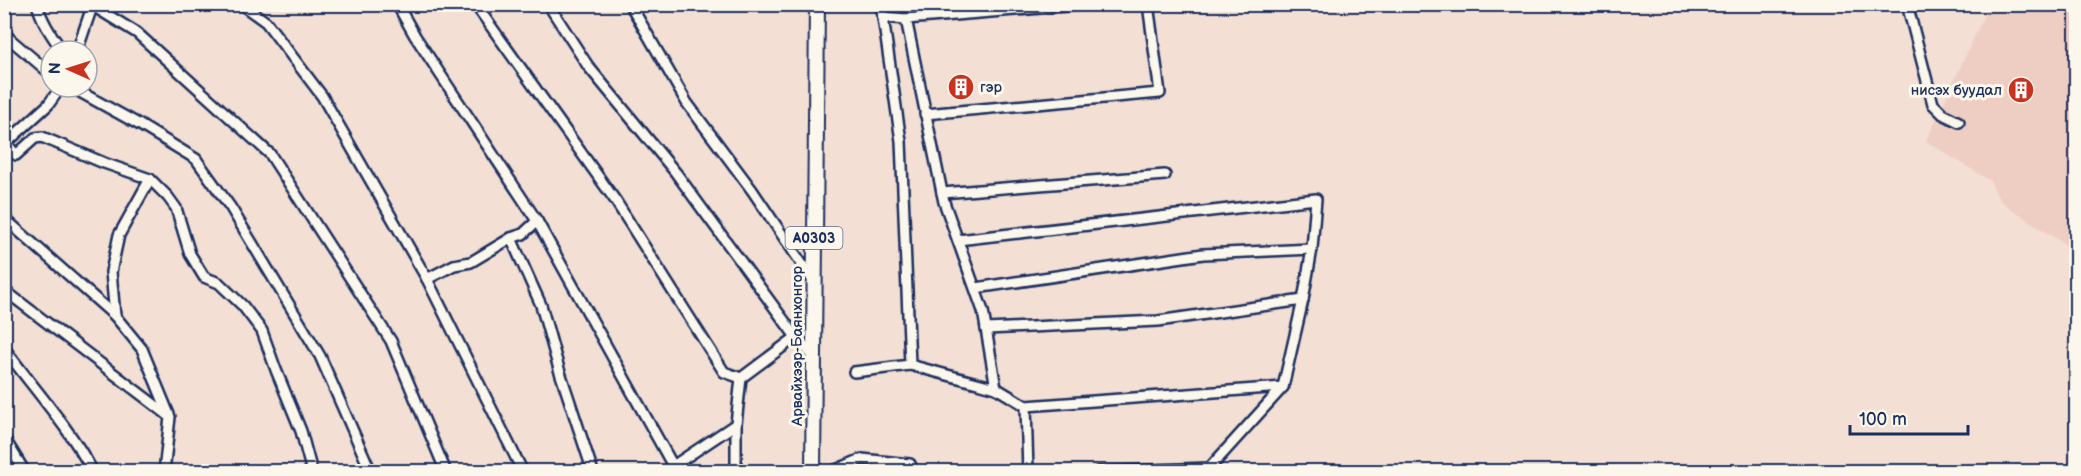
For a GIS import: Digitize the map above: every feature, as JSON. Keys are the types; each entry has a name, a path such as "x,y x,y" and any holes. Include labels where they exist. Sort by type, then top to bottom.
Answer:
{"highway":[{"name":"Арвайхээр-Баянхонгор","path":"813,471 817,4"}],"street":[{"path":"37,4 53,39"},
{"path":"241,4 266,22 322,96 427,279 523,471"},
{"path":"397,4 415,36 537,222 673,466 736,424"},
{"path":"475,4 615,200 724,372 741,378"},
{"path":"548,4 588,66 676,173 796,337 813,356"},
{"path":"630,4 687,103 752,190 814,282"},
{"path":"881,4 901,141 910,365"},
{"path":"883,17 906,19 1090,4"},
{"path":"925,114 1160,93 1148,4"},
{"path":"1907,4 1933,104 1943,114 1959,122"},
{"path":"81,39 93,5 137,33 270,154 391,341 446,471"},
{"path":"906,19 942,193 983,310 996,388"},
{"path":"4,32 39,64"},
{"path":"52,99 5,143 16,154 35,138 42,137 150,179 176,208 190,254 204,278 219,283 243,306 262,331 302,431 312,471"},
{"path":"93,99 140,124 196,159 231,208 320,356 371,471"},
{"path":"942,193 1165,175"},
{"path":"116,316 111,272 119,236 150,179"},
{"path":"958,240 1316,199 1312,249 1304,300 1283,387 1207,470 1098,471"},
{"path":"4,218 116,316 142,349 170,417 164,471"},
{"path":"427,279 454,265 471,262 511,238 524,234 537,222"},
{"path":"511,238 540,305 592,471"},
{"path":"976,288 1203,254 1312,249"},
{"path":"4,290 170,417"},
{"path":"986,329 1158,321 1304,300"},
{"path":"736,471 736,424 741,378 796,337"},
{"path":"4,348 77,443 93,471"},
{"path":"854,372 910,365 996,388 1026,406 1283,387"},
{"path":"1026,406 1030,471"},
{"path":"4,438 25,471"},
{"path":"831,471 862,459 910,464 914,471"}],"shaded area":[{"path":"1989,5 2076,5 2076,252 2000,201 1990,181 1926,141"}],"place":[{"name":"гэр","path":"961,87"},
{"name":"нисэх буудал","path":"2021,90"}]}
